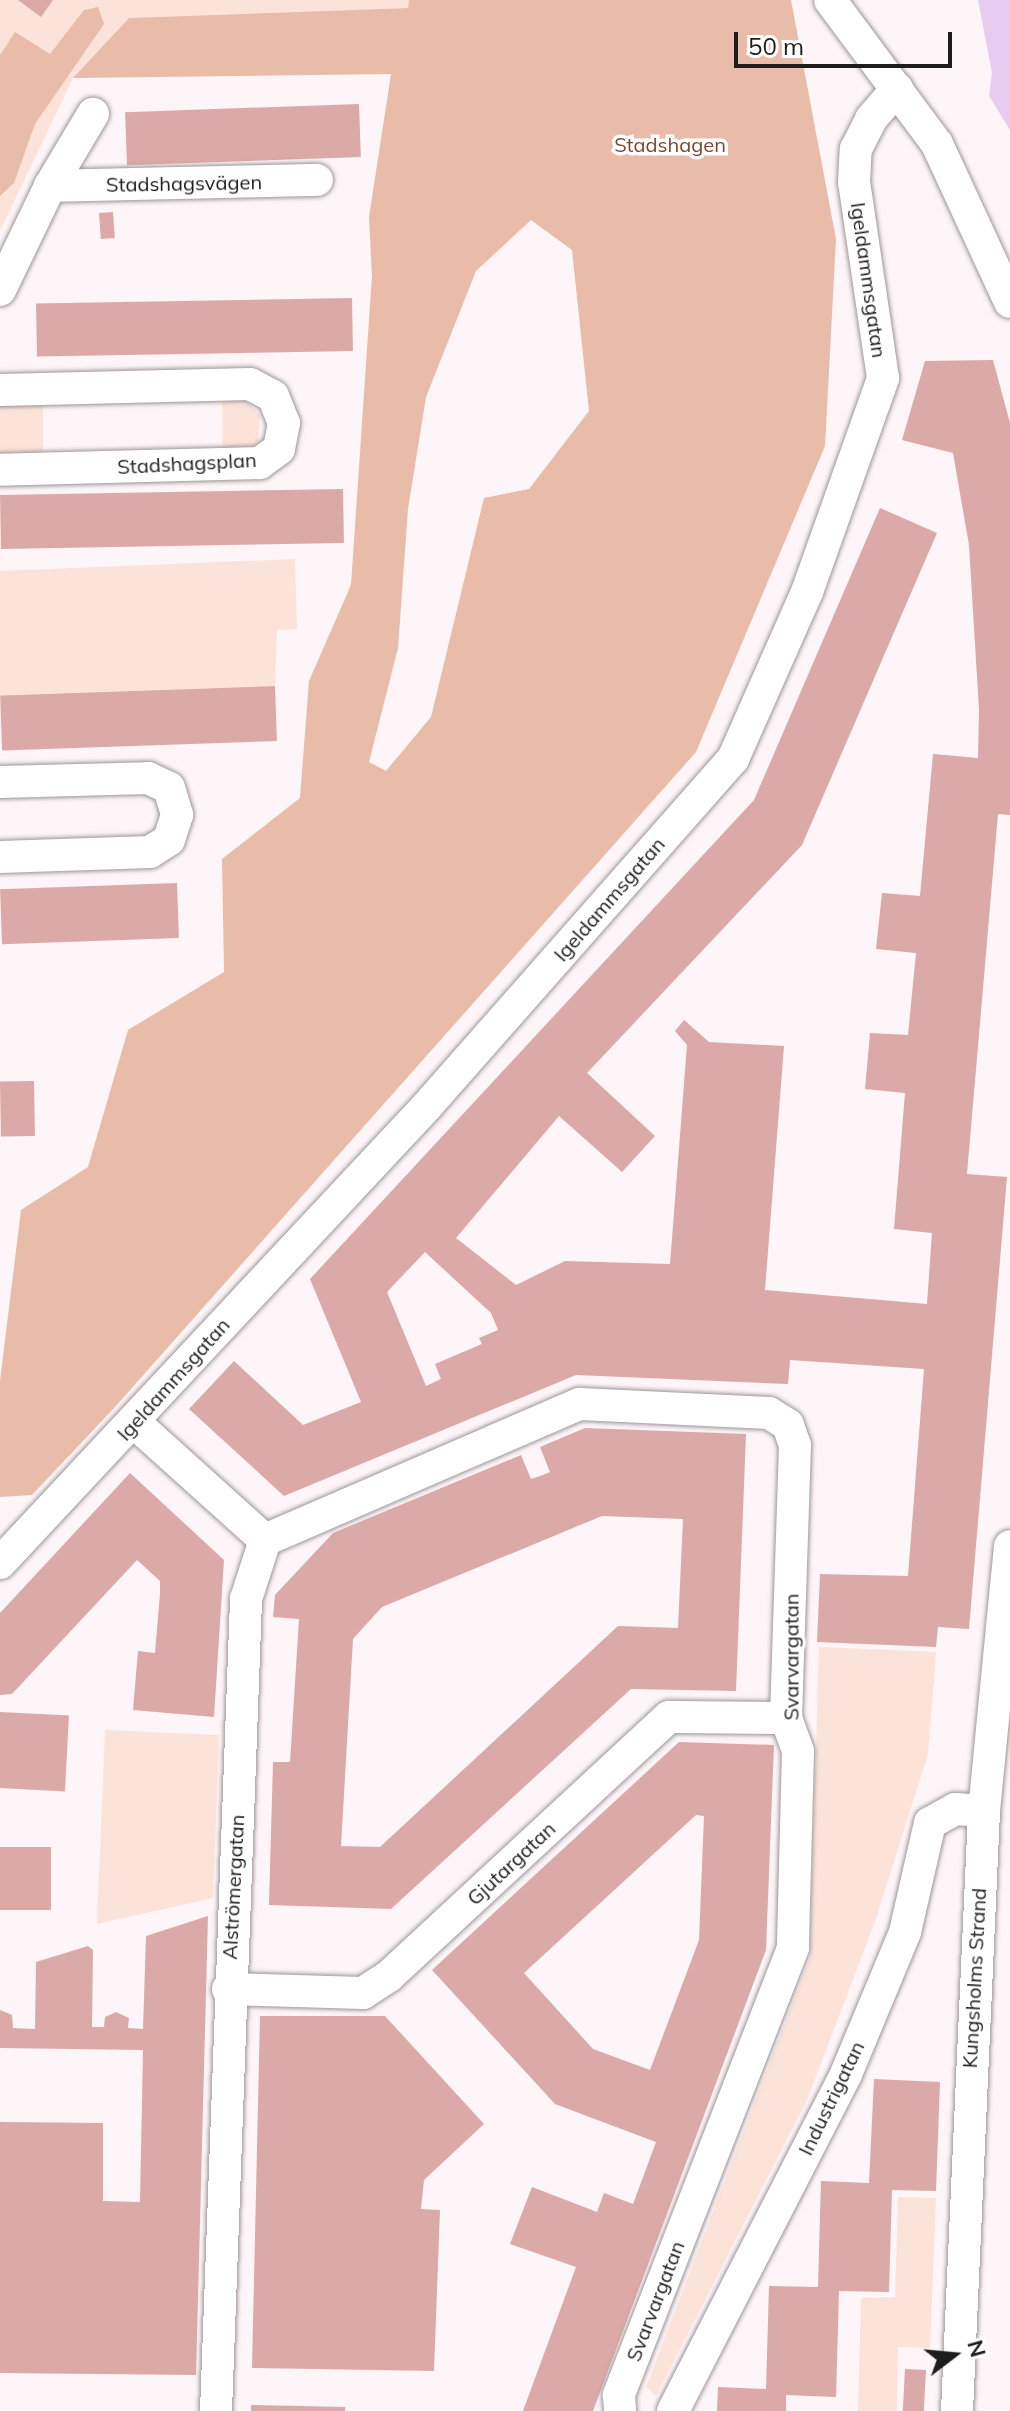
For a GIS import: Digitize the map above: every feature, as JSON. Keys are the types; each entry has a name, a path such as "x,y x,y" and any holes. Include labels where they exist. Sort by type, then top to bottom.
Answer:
{"street":[{"path":"830,0 937,144 1010,302"},
{"name":"Igeldammsgatan","path":"0,1563 135,1423 174,1375 427,1106 733,759 807,592 883,378 854,182 856,149 871,119 897,89"},
{"path":"0,290 50,186 93,114"},
{"name":"Stadshagsvägen","path":"50,186 317,180"},
{"name":"Stadshagsplan","path":"0,390 250,384 273,396 284,423 279,449 260,463 0,470"},
{"path":"0,782 148,778 169,788 177,815 169,840 150,852 0,857"},
{"name":"Svarvargatan","path":"265,1540 580,1404 769,1413 788,1425 795,1445 786,1718 798,1751 793,1948 619,2395 620,2411"},
{"path":"135,1423 265,1540"},
{"name":"Alströmergatan","path":"216,2411 228,1989 246,1599 265,1540"},
{"name":"Kungsholms Strand","path":"957,2411 984,1811 1010,1546"},
{"name":"Gjutargatan","path":"228,1989 363,1993 389,1976 669,1717 786,1718"},
{"name":"Industrigatan","path":"673,2411 846,2074 905,1932 930,1823 955,1809 984,1811"}],"shaded area":[{"path":"0,0 409,0 408,8 129,18 73,78 0,231"},
{"path":"978,0 1010,0 1010,130 989,96 992,73"},
{"path":"222,400 245,400 260,415 258,442 251,448 223,454"},
{"path":"0,404 43,404 43,454 0,454"},
{"path":"295,559 297,629 277,630 275,686 0,695 0,571"},
{"path":"819,1647 936,1652 928,1754 876,1919 807,2100 656,2396 646,2387 810,1958"},
{"path":"105,1730 219,1735 213,1898 97,1924"},
{"path":"898,2197 936,2198 930,2348 898,2347 897,2411 858,2411 861,2298 895,2297"}],"green space":[{"name":"Stadshagen","path":"409,0 791,0 836,239 825,446 696,752 115,1407 32,1495 0,1497 0,1381 21,1210 88,1167 128,1030 224,972 222,859 300,798 309,681 351,585 372,276 369,217 391,74 73,78 129,18 408,8","holes":["531,220 572,250 589,411 529,489 484,498 431,717 386,771 369,762 398,648 408,509 426,397 476,271"]},
{"path":"98,7 104,24 35,124 14,183 0,196 0,55 15,32 50,54 84,10"}],"building":[{"path":"18,0 53,0 41,17"},
{"path":"359,104 361,157 127,165 125,112"},
{"path":"113,212 115,238 101,239 99,213"},
{"path":"352,298 353,351 37,357 36,304"},
{"path":"993,360 1010,423 1010,815 998,814 967,1174 1007,1177 969,1629 938,1627 936,1647 817,1642 820,1574 908,1576 924,1369 790,1360 788,1384 576,1375 284,1496 189,1409 234,1361 303,1425 361,1402 310,1279 754,800 880,508 937,533 802,845 587,1073 655,1136 622,1172 559,1116 456,1238 516,1285 565,1261 670,1264 687,1045 675,1031 684,1020 709,1042 784,1046 765,1290 927,1304 932,1233 894,1229 905,1093 865,1089 870,1033 908,1035 916,953 876,949 882,893 920,896 933,754 978,758 979,710 969,545 953,453 902,440 925,361","holes":["425,1252 491,1313 498,1330 479,1338 482,1344 435,1364 441,1379 426,1386 387,1292"]},
{"path":"343,489 344,543 1,549 0,495"},
{"path":"275,686 277,741 2,751 0,696"},
{"path":"177,883 179,938 2,944 0,889"},
{"path":"34,1081 35,1136 1,1137 0,1082"},
{"path":"585,1428 746,1434 736,1691 631,1689 391,1909 269,1905 273,1762 290,1762 299,1619 273,1617 275,1595 333,1533 521,1455 531,1479 550,1472 540,1447","holes":["602,1516 683,1519 678,1628 618,1626 380,1847 341,1846 353,1639 382,1607"]},
{"path":"130,1473 224,1560 214,1717 133,1710 138,1651 155,1653 160,1594 160,1581 137,1560 12,1694 0,1695 0,1613"},
{"path":"0,1712 69,1716 65,1792 0,1788"},
{"path":"679,1742 774,1745 766,1950 593,2411 523,2411 576,2267 510,2244 532,2187 597,2212 604,2193 633,2204 656,2142 555,2104 432,1970","holes":["696,1815 704,1816 699,1940 650,2070 593,2049 524,1973"]},
{"path":"0,1847 51,1847 51,1910 0,1910"},
{"path":"208,1916 196,2375 0,2373 0,2122 103,2123 103,2201 140,2202 143,2050 0,2048 0,2010 12,2015 13,2028 35,2029 36,1962 88,1946 93,1950 92,2027 104,2027 105,2017 116,2012 129,2018 128,2028 143,2029 146,1936"},
{"path":"260,2016 385,2016 484,2124 424,2180 421,2209 440,2210 434,2371 252,2368"},
{"path":"874,2079 940,2082 936,2191 892,2190 889,2292 839,2291 836,2397 786,2395 786,2411 717,2411 718,2387 766,2389 769,2286 818,2287 821,2181 869,2183"},
{"path":"905,2369 926,2370 924,2411 903,2411"},
{"path":"251,2405 345,2407 345,2411 251,2411"}]}
